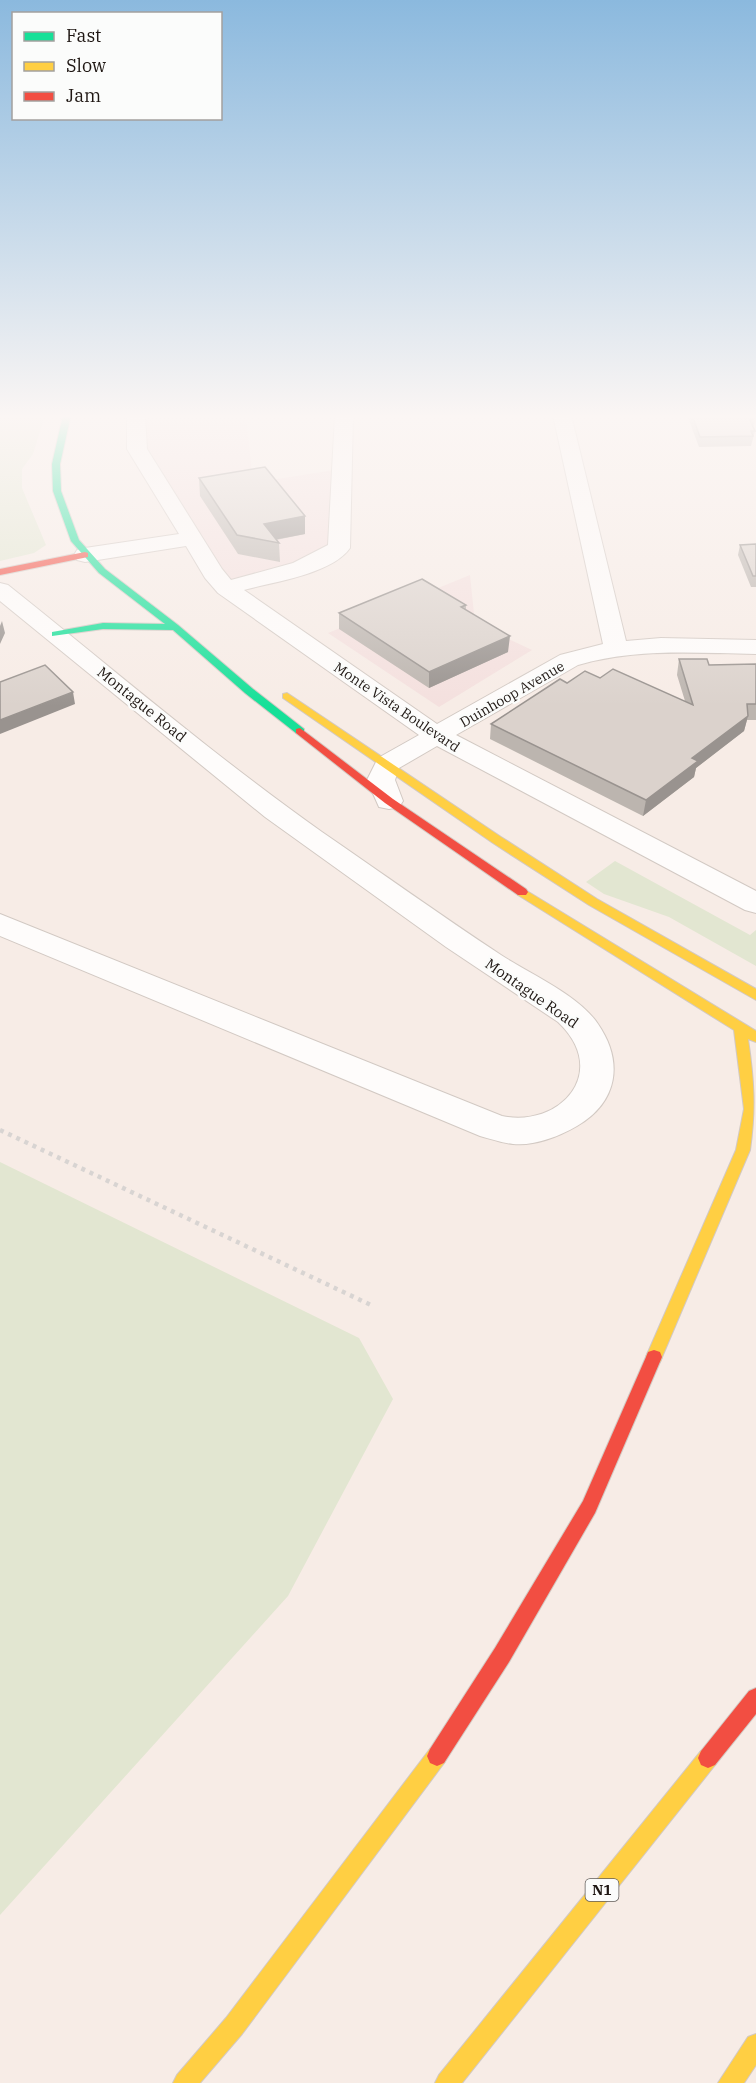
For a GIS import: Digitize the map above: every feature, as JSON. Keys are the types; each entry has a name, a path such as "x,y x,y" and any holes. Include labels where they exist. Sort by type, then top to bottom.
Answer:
{"main road":[{"path":"65,512 75,541 85,555 102,571 175,627 249,691 389,801 561,918 756,1037"},
{"path":"0,572 85,555"},
{"path":"55,634 103,626 175,627"},
{"path":"208,654 251,675"},
{"path":"277,689 497,840 593,902 756,995"},
{"path":"185,2083 234,2026 432,1764 502,1655 589,1507 743,1150 751,1109 740,1026"},
{"path":"743,1150 756,1142"},
{"name":"N1","path":"447,2083 756,1698"},
{"path":"730,2083 756,2045"}],"street":[{"name":"Monte Vista Boulevard","path":"175,512 213,573 226,588 437,736 756,903"},
{"path":"226,588 330,556 339,548 340,512"},
{"path":"585,512 616,648"},
{"path":"85,555 191,539"},
{"name":"Montague Road","path":"0,590 276,811 483,958 566,1013 586,1032 597,1054 598,1073 593,1091 577,1110 559,1121 541,1127 515,1131 480,1123 0,924"},
{"name":"Duinhoop Avenue","path":"387,764 560,664 587,654 616,648 756,647"},
{"path":"387,764 381,780 389,801"}],"path":[{"path":"0,1130 373,1306"}],"shaded area":[{"path":"179,512 339,512 338,548 227,587"},
{"path":"470,575 475,623 532,650 439,707 328,633"}],"green space":[{"path":"0,512 32,512 46,545 34,553 0,561"},
{"path":"615,861 750,935 756,930 756,966 669,917 604,894 586,882"},
{"path":"0,1162 359,1338 393,1399 288,1596 0,1915"}],"building":[{"path":"222,512 302,512 305,516 264,524 279,543 237,535"},
{"path":"756,544 756,576 753,576 740,545"},
{"path":"422,579 466,605 461,607 510,636 429,672 339,613"},
{"path":"679,659 707,659 709,665 756,664 756,704 747,704 748,716 692,758 698,761 646,800 491,724 560,679 567,683 585,671 600,678 613,669 693,705"},
{"path":"45,665 73,692 0,720 0,682"}],"traffic: fast":[{"path":"65,512 75,541 102,571 175,627 249,691 300,731"},
{"path":"55,634 103,626 175,627"}],"traffic: slow":[{"path":"287,696 497,840 593,902 756,995"},
{"path":"522,892 756,1037"},
{"path":"654,1357 743,1150 751,1109 740,1026"},
{"path":"185,2083 234,2026 437,1756"},
{"path":"447,2083 708,1758"},
{"path":"730,2083 756,2045"}],"traffic: jam":[{"path":"0,572 85,555"},
{"path":"300,731 389,801 522,892"},
{"path":"437,1756 502,1655 589,1507 654,1357"},
{"path":"708,1758 756,1698"}]}
